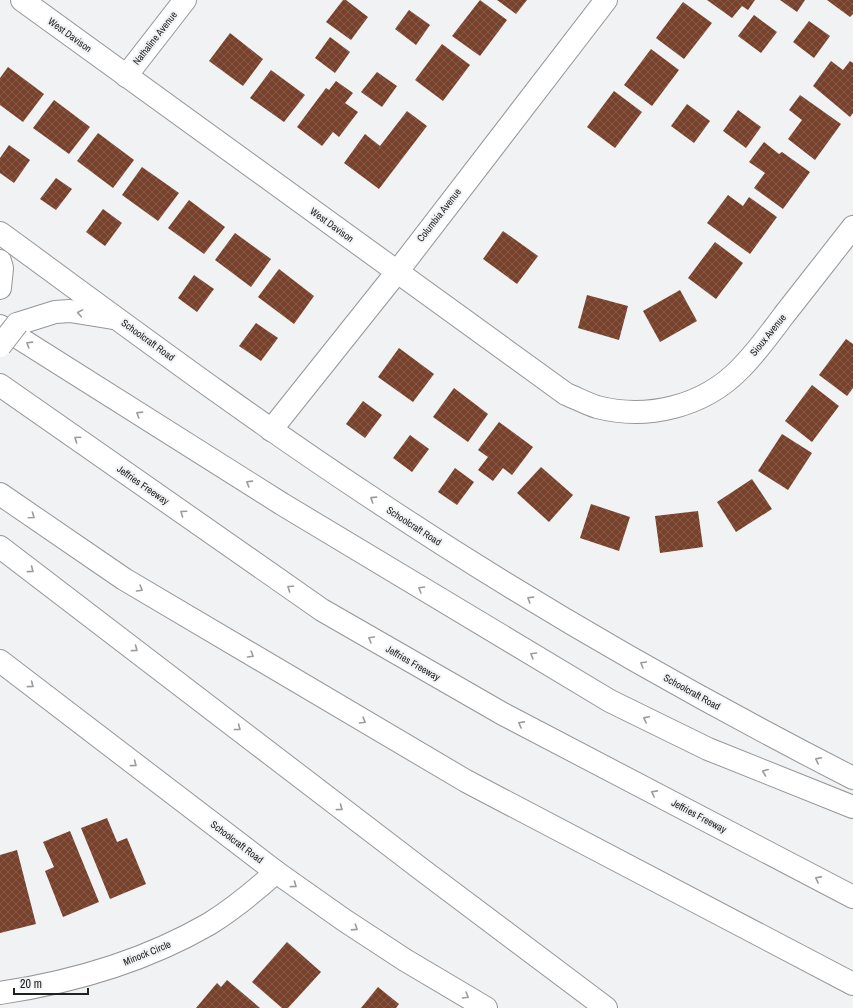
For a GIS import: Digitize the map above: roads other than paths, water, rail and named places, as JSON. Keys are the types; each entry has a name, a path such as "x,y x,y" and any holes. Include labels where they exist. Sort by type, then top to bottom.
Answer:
{"main road":[{"name":"West Davison","path":"22,0 566,394 596,407 628,413 658,411"},
{"name":"Nathaline Avenue","path":"126,76 185,0"},
{"name":"Columbia Avenue","path":"271,430 397,272 606,0"},
{"name":"Sioux Avenue","path":"658,411 692,402 720,386 740,370 853,227"},
{"name":"Schoolcraft Road","path":"0,233 271,430 376,501 556,615 709,702 853,778"},
{"path":"0,261 2,268 0,288"},
{"path":"8,325 55,312 70,311 119,319"},
{"path":"0,346 8,325"},
{"path":"8,325 289,508 610,701 708,748 853,808"},
{"name":"Jeffries Freeway","path":"0,385 322,610 503,714 853,898"},
{"path":"0,494 124,579 466,782 853,984"},
{"path":"0,547 421,869 606,1008"},
{"name":"Schoolcraft Road","path":"0,661 276,872 356,928 486,1008"},
{"name":"Minock Circle","path":"0,993 81,976 131,961 171,944 210,923 228,911 246,898 276,872"}]}
